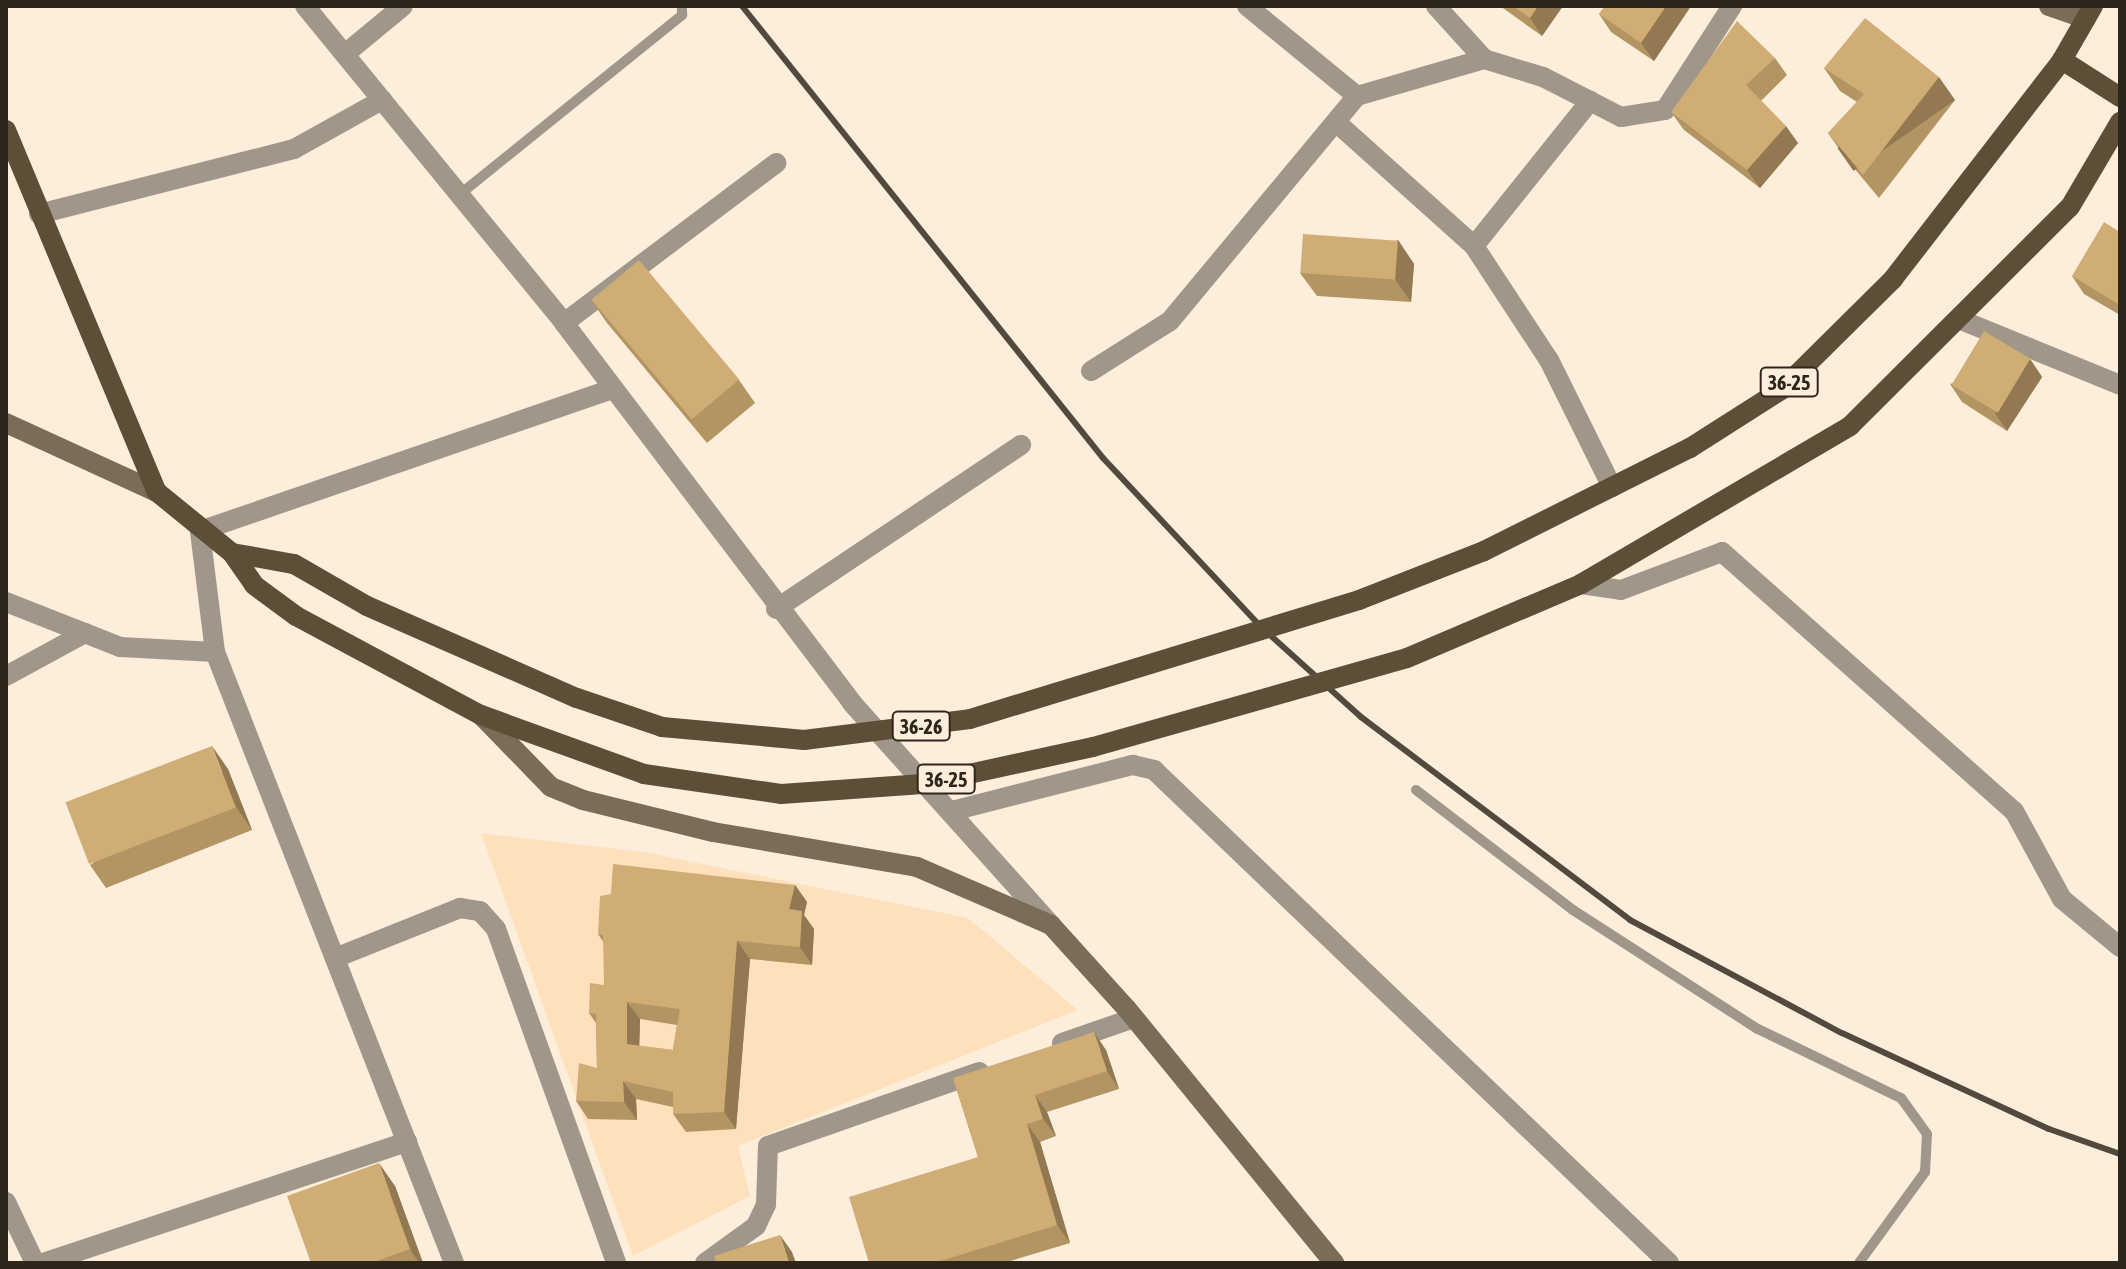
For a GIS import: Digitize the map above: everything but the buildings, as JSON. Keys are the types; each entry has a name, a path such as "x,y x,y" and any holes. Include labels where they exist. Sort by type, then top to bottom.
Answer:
{"main road":[{"name":"36-25","path":"1172,661 1359,600 1484,551 1690,448 1781,390 1893,279 2062,60 2089,12"},
{"path":"2062,60 2120,97"},
{"name":"36-25","path":"232,553 254,585 296,616 481,715 644,774 781,794 923,784 1093,747 1407,658 1581,584 1850,426 1961,320 2070,207 2120,122"},
{"path":"6,130 13,168 39,214 157,492"},
{"name":"36-26","path":"157,492 200,531 232,553 294,564 392,617 577,698 662,727 804,740 863,734 970,719 1172,661"}],"street":[{"path":"305,6 564,323 776,609 852,703 952,811 1134,1018 1334,1263"},
{"path":"345,54 403,6"},
{"path":"1247,6 1357,96"},
{"path":"1436,6 1484,59 1543,77 1621,117 1665,110 1732,6"},
{"path":"2049,6 2089,12"},
{"path":"1091,371 1170,321 1357,96 1484,59"},
{"path":"39,214 294,149 382,100"},
{"path":"1474,246 1590,101"},
{"path":"1336,122 1474,246 1549,360 1612,487"},
{"path":"564,323 776,163"},
{"path":"1961,320 2120,385"},
{"path":"454,1263 215,652 200,531 612,389"},
{"name":"36-26","path":"6,423 157,492"},
{"path":"776,609 1021,445"},
{"path":"1581,584 1621,590 1722,552 2014,811 2062,899 2120,947"},
{"path":"6,602 120,647 215,652"},
{"path":"6,676 85,633"},
{"path":"481,715 543,780 583,800 713,832 917,867 1051,925"},
{"path":"952,811 1133,765 1154,770 1669,1263"},
{"path":"335,958 460,908 480,911 496,929 616,1263"},
{"path":"1046,1048 1134,1018"},
{"path":"705,1263 756,1226 766,1205 768,1146 1002,1064"},
{"path":"43,1263 407,1142"},
{"path":"6,1202 13,1236 35,1263"}],"lane":[{"path":"459,195 682,15 682,6"},
{"path":"1416,790 1573,910 1758,1029 1901,1098 1927,1134 1925,1172 1859,1263"}],"shaded area":[{"path":"481,833 644,852 968,918 1078,1010 738,1146 750,1196 633,1256"}],"railway":[{"path":"742,6 1103,458 1260,626 1361,717 1630,920 1842,1033 2049,1129 2120,1154"}]}
